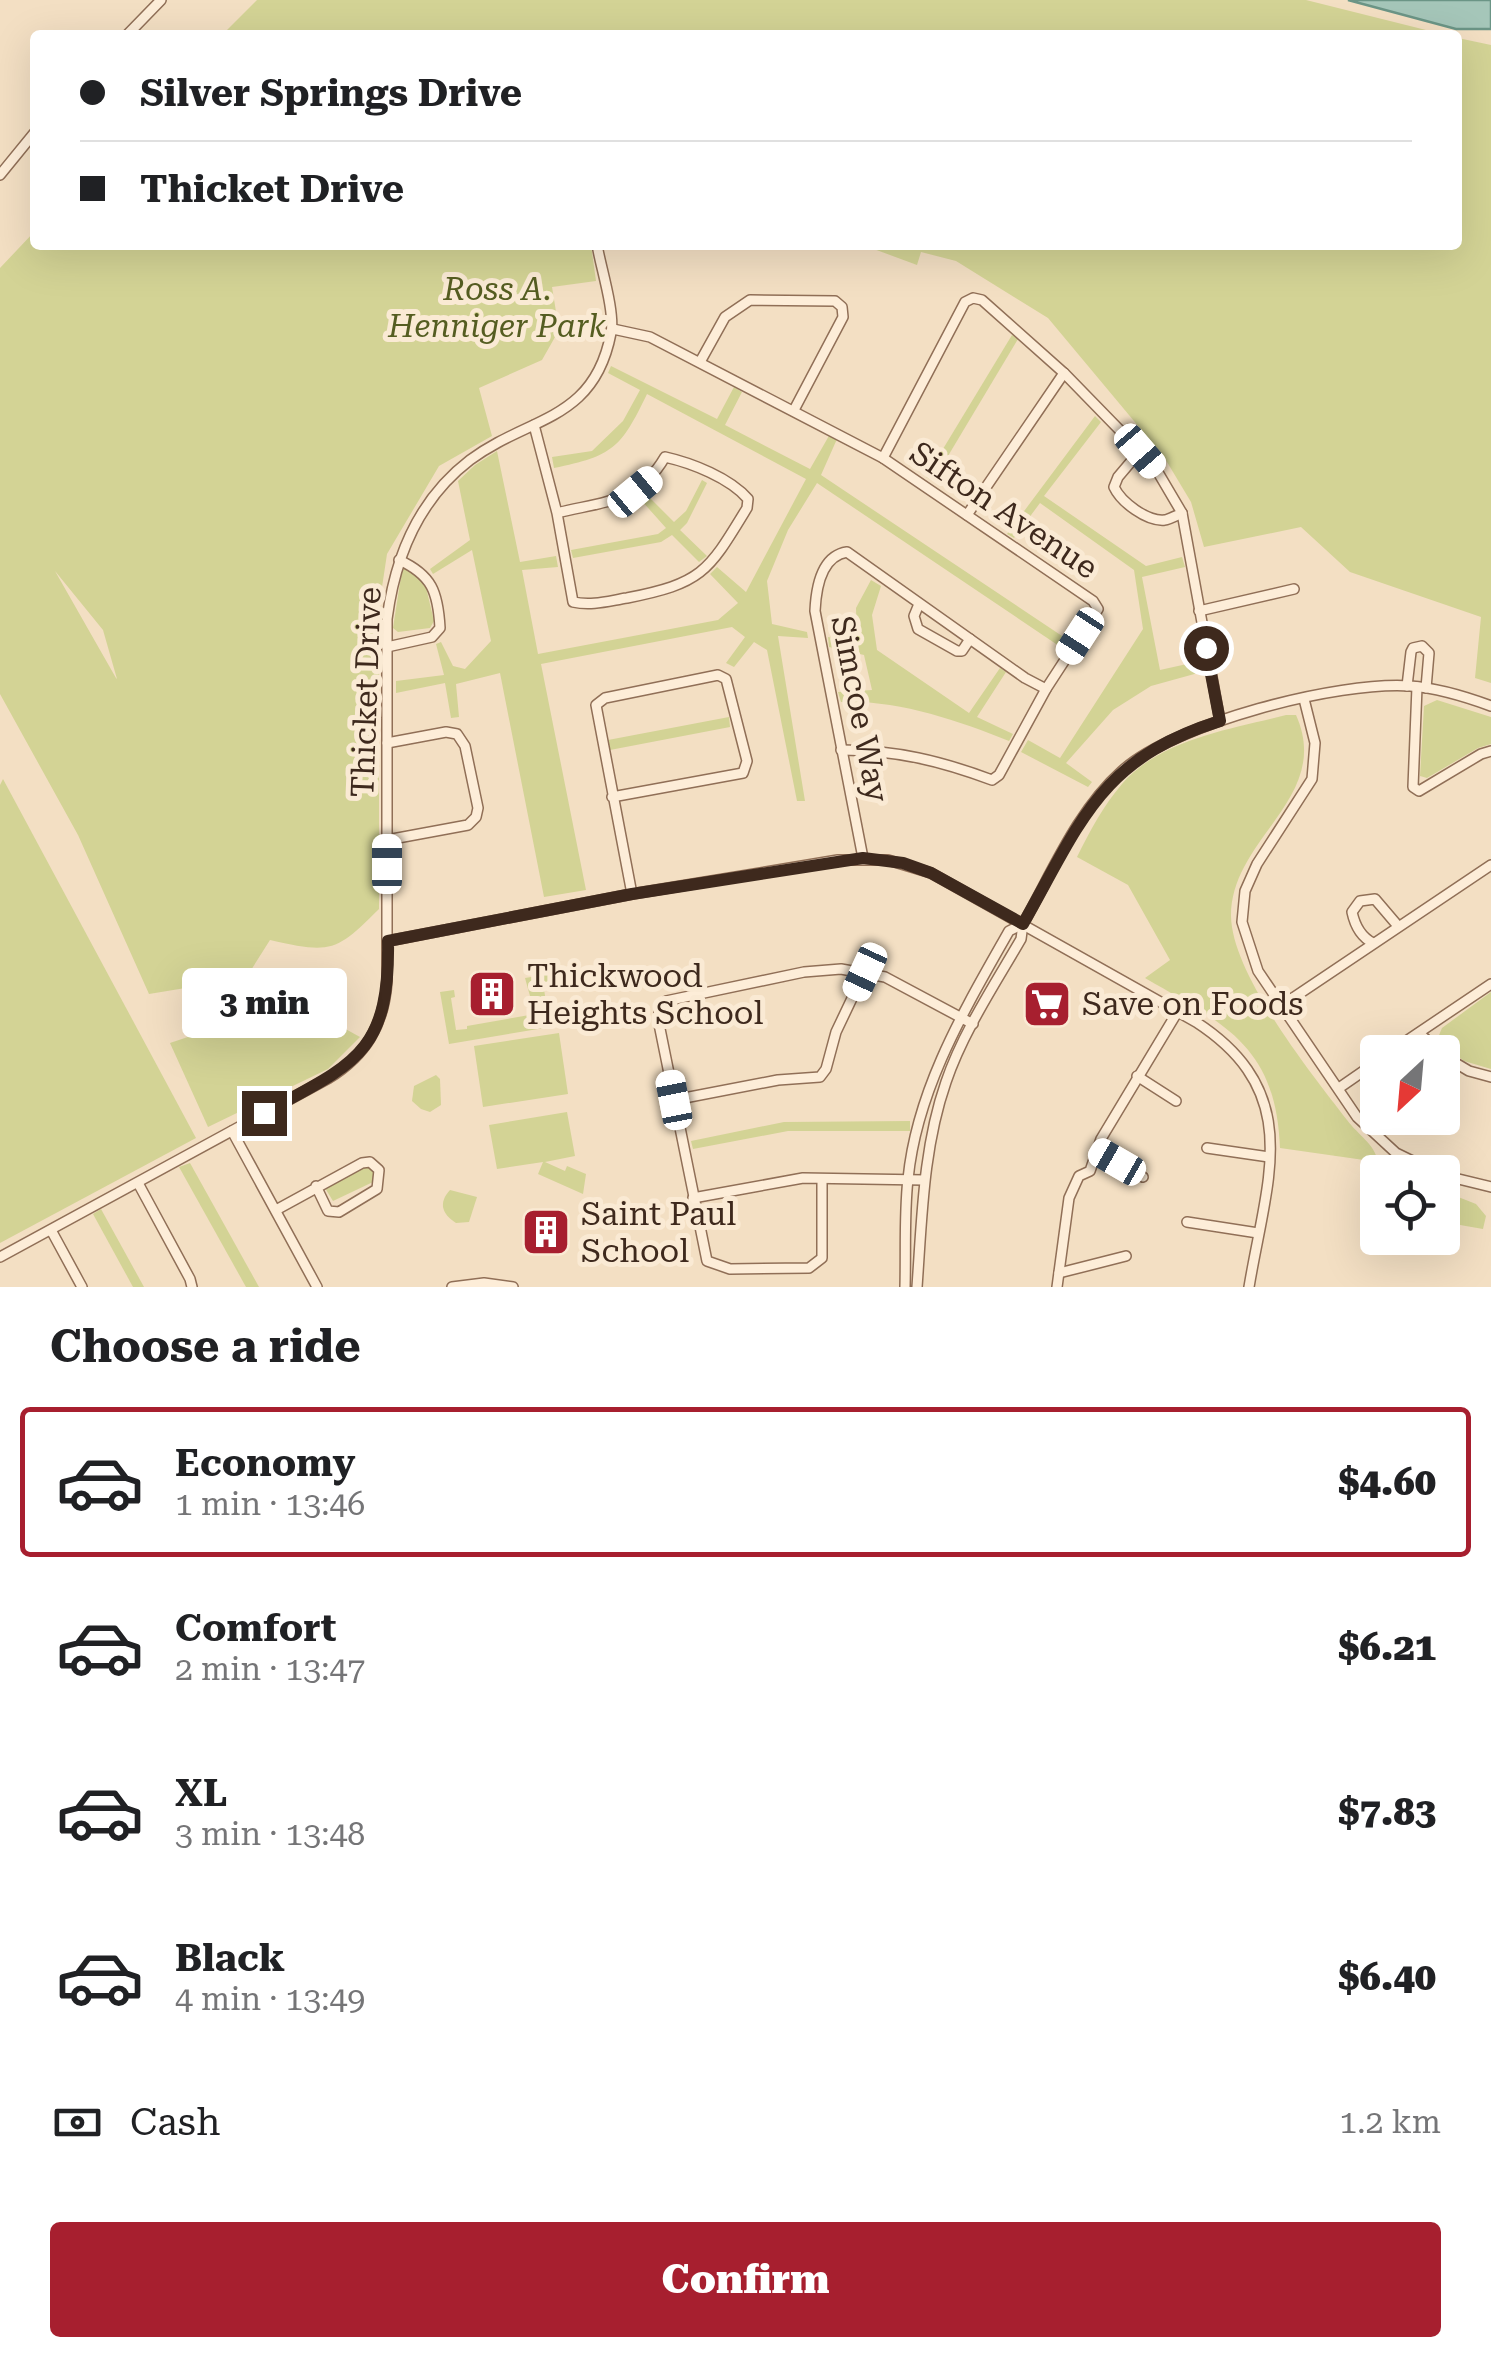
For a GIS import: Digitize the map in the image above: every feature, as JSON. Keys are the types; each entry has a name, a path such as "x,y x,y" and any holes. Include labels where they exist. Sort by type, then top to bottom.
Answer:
{"street":[{"path":"132,30 162,0"},
{"path":"0,175 30,138"},
{"path":"598,250 612,329"},
{"path":"883,458 965,302 973,298 982,300 1064,373 1140,451 1182,513 1220,721"},
{"path":"700,362 726,317 750,300 835,301 842,307 843,317 794,410"},
{"name":"Sifton Avenue","path":"612,329 650,337 883,458 1093,601 1098,609 1046,689 999,775 992,780 935,759 880,750 841,750"},
{"name":"Thicket Drive","path":"0,1257 334,1075 364,1050 382,1013 387,981 388,647 390,597 399,560 424,509 456,472 489,448 560,414 579,398 599,370 612,329"},
{"path":"967,515 1064,373"},
{"path":"534,425 573,602 588,605 668,590 694,580 715,561 747,508 748,499 741,491 686,462 666,457 653,477 635,492 556,513"},
{"path":"1140,451 1118,477 1114,487 1118,496 1150,518 1166,520 1182,513"},
{"name":"Simcoe Way","path":"863,858 815,611 816,592 828,562 836,554 847,552 1046,689"},
{"path":"388,647 432,637 440,628 432,584 424,573 399,560"},
{"path":"1198,611 1294,588"},
{"name":"Simcoe Way","path":"919,604 914,616 918,628 957,651 970,639"},
{"path":"612,797 743,773 747,761 726,679 718,675 604,698 596,705 612,797 632,894"},
{"path":"917,1287 924,1180 932,1128 946,1079 1021,938 1023,924 1090,808 1112,780 1161,743 1220,721 1304,698 1364,687 1416,687 1491,706"},
{"path":"1416,687 1413,787 1419,791 1491,751"},
{"path":"1304,698 1315,743 1312,779 1257,864 1245,891 1242,922 1258,971 1281,1006 1372,1134 1402,1155"},
{"path":"387,743 446,732 457,734 465,746 478,813 465,826 387,840"},
{"path":"388,941 632,894 863,858 903,863 931,873 1178,1011 1230,1045 1246,1064 1266,1104 1270,1157 1249,1287"},
{"path":"1281,1006 1491,865"},
{"path":"1373,943 1364,938 1354,922 1352,912 1360,900 1375,899 1398,926"},
{"path":"905,1287 908,1180 927,1096 942,1054 1009,931 1023,924"},
{"path":"822,1178 822,1258 809,1268 730,1268 707,1261 659,1024 659,1012 666,1001 817,970 865,972 896,982 974,1024"},
{"path":"674,1100 778,1080 820,1077 826,1070 836,1032 865,972"},
{"path":"1416,1035 1491,984"},
{"path":"1057,1287 1069,1198 1079,1176 1090,1172 1101,1139 1178,1011"},
{"path":"1460,1066 1491,1077"},
{"path":"1338,1088 1360,1073"},
{"path":"1137,1076 1176,1100"},
{"path":"232,1131 317,1287"},
{"path":"1207,1148 1270,1157"},
{"path":"1099,1152 1143,1176"},
{"path":"276,1210 316,1186 362,1163 370,1162 379,1170 377,1189 338,1212 328,1211 316,1186"},
{"path":"693,1198 803,1178 924,1180"},
{"path":"1460,1179 1491,1187"},
{"path":"138,1182 192,1287"},
{"path":"1187,1222 1258,1232"},
{"path":"50,1230 82,1287"},
{"path":"1059,1272 1126,1256"},
{"path":"452,1287 484,1283 513,1287"}],"green space":[{"path":"257,0 1306,0 1426,30 227,30"},
{"path":"1462,39 1491,45 1491,683 1475,678 1481,617 1350,572 1301,527 1204,547 1191,502 1164,457 1048,318 956,261 921,252 917,265 876,250 1462,250"},
{"name":"Ross A. Henniger Park","path":"30,236 30,250 592,250 596,281 552,287 559,330 542,360 479,388 492,436 439,466 387,554 379,607 379,909 352,934 320,948 270,940 246,978 149,994 78,835 0,694 0,268","holes":["55,571 103,630 117,679"]},
{"path":"1012,335 1018,339 933,481 926,477"},
{"path":"611,366 717,419 734,387 742,392 725,425 810,469 830,434 837,439 821,475 1068,640 1062,648 817,483 788,530 767,581 772,624 807,632 808,638 778,636 805,801 797,801 767,650 754,642 734,667 726,663 745,637 732,627 541,664 586,890 544,897 500,673 456,684 459,717 451,718 445,683 396,693 396,681 444,675 436,644 441,642 453,666 465,669 491,641 472,550 433,574 430,569 470,540 458,481 497,451 520,562 556,556 558,567 522,570 538,654 718,620 738,603 710,574 717,567 746,592 806,479 647,394 630,427 613,447 590,459 554,468 552,457 592,451 623,421 640,390 608,373"},
{"path":"1095,416 1101,422 1044,496 1146,566 1182,557 1185,567 1142,577 1160,670 1196,662 1198,673 1151,686 1113,710 1066,763 1092,782 1088,787 1021,752 1028,740 1060,758 1143,629 1134,570 1040,503 1014,538 1007,534"},
{"path":"702,480 707,483 680,530 707,556 699,562 672,535 661,542 573,558 571,550 658,534 666,528 641,500 648,496 674,522 686,511"},
{"path":"407,567 424,579 434,621 430,628 398,632 393,628 402,570"},
{"path":"871,580 881,586 872,615 877,650 969,713 1000,668 1006,672 977,717 1013,734 1009,741 905,708 841,702 838,692 872,690 864,655 829,647 828,637 857,642 856,608"},
{"path":"1437,700 1491,717 1491,744 1427,778 1420,776 1424,706"},
{"path":"1296,715 1304,744 1301,770 1292,794 1246,863 1235,888 1231,916 1235,940 1244,966 1276,1022 1375,1155 1360,1155 1360,1159 1280,1148 1268,1084 1256,1061 1221,1025 1145,978 1170,960 1128,885 1077,857 1115,792 1138,769 1176,746 1220,731"},
{"path":"729,717 730,727 610,750 608,740"},
{"path":"3,779 196,1138 0,1243 0,785"},
{"path":"550,974 552,981 543,983 550,1027 449,1044 440,992 454,990 455,997 451,998 456,1030 467,1029 535,1014 525,978"},
{"path":"1491,992 1491,1069 1460,1058 1460,1035 1439,1035 1442,1028"},
{"path":"274,1008 313,1011 360,1037 328,1069 208,1127 170,1043"},
{"path":"559,1033 568,1094 483,1107 474,1046"},
{"path":"436,1075 440,1079 441,1105 430,1112 412,1101 414,1086"},
{"path":"567,1112 575,1156 545,1162 565,1171 567,1166 586,1174 583,1194 538,1174 543,1162 497,1169 489,1125"},
{"path":"910,1121 910,1131 788,1131 693,1149 691,1141 784,1122"},
{"path":"190,1163 259,1287 246,1287 179,1167"},
{"path":"365,1164 373,1170 373,1182 333,1201 325,1188"},
{"path":"450,1190 477,1197 469,1222 456,1223 447,1216 443,1204"},
{"path":"1460,1198 1476,1204 1486,1216 1483,1229 1460,1225"},
{"path":"101,1209 144,1287 133,1287 93,1214"}],"shaded area":[{"path":"1348,0 1491,0 1491,29 1456,29"}],"place":[{"name":"Thickwood Heights School","path":"492,994"},
{"name":"Save on Foods","path":"1047,1004"},
{"name":"Saint Paul School","path":"546,1232"}],"route":[{"path":"264,1113 334,1075 364,1050 382,1013 388,941 632,894 863,858 903,863 931,873 1023,924 1104,788 1132,762 1161,743 1220,721 1206,648"}]}
